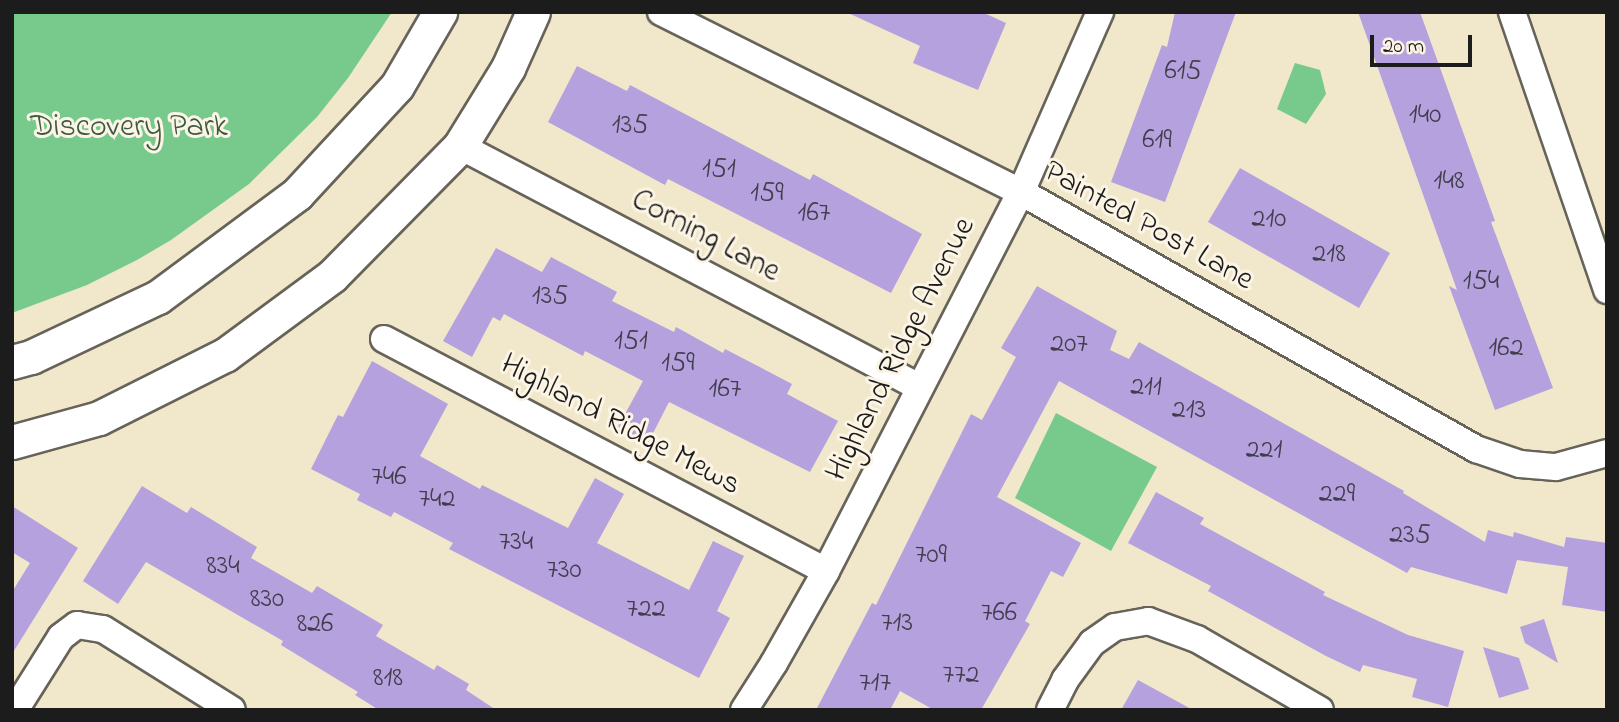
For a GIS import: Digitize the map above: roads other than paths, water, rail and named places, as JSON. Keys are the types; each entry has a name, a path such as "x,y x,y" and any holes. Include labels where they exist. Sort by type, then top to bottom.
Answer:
{"street":[{"path":"12,362 31,357 158,297 297,194 397,86 440,12"},
{"path":"12,442 99,418 225,355 332,276 460,146 508,68 533,12"},
{"name":"Painted Post Lane","path":"661,12 1021,192 1476,449 1520,464 1556,467 1607,453"},
{"name":"Highland Ridge Avenue","path":"744,710 826,571 1021,192 1100,12"},
{"path":"1512,12 1607,290"},
{"name":"Corning Lane","path":"460,146 919,387"},
{"name":"Highland Ridge Mews","path":"384,339 826,571"},
{"path":"1050,710 1065,680 1092,643 1115,627 1148,621 1197,639 1320,710"},
{"path":"15,710 61,637 77,625 103,629 232,710"}],"park label":[{"name":"Discovery Park","path":"129,128"}]}
